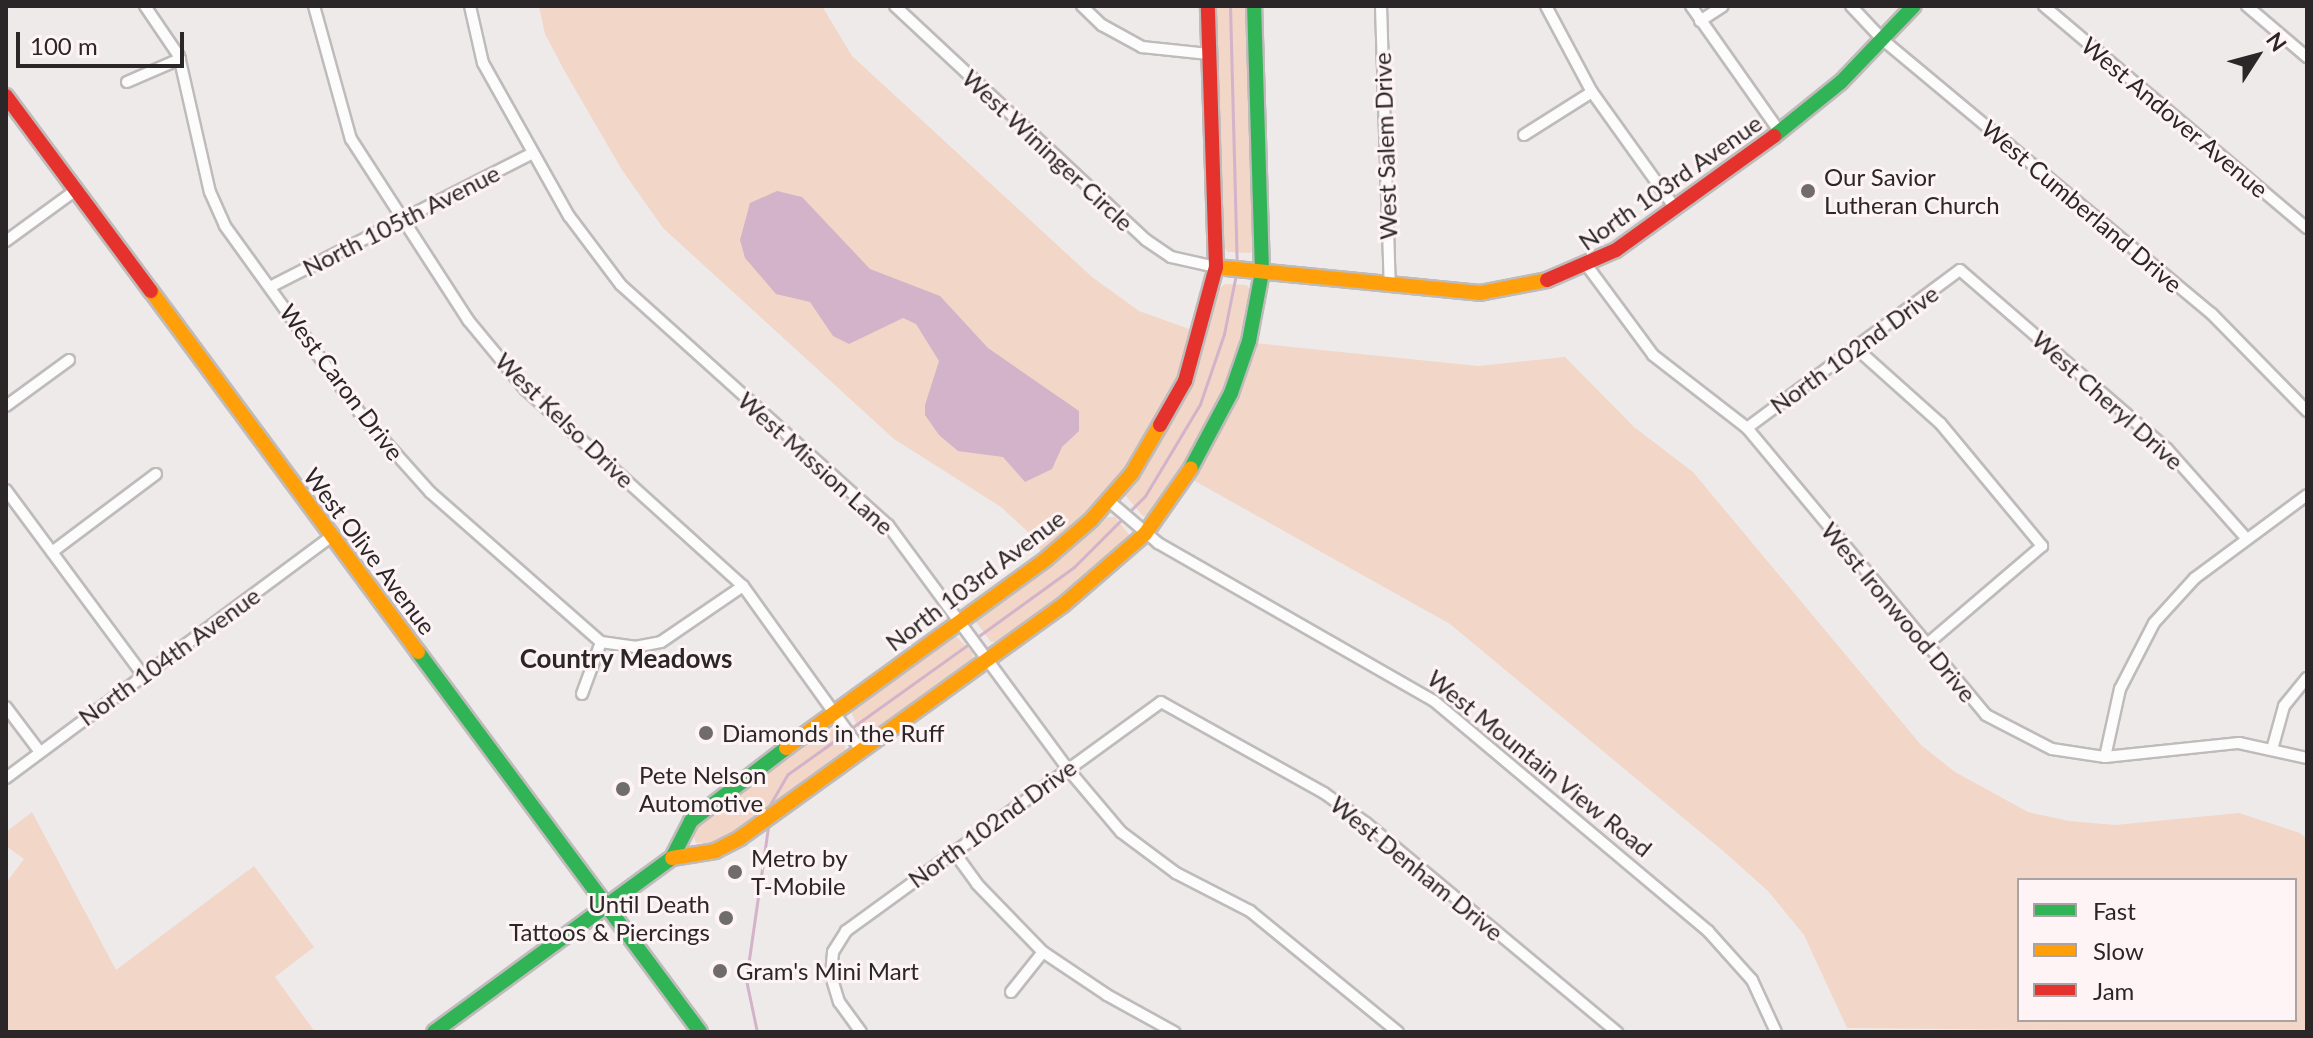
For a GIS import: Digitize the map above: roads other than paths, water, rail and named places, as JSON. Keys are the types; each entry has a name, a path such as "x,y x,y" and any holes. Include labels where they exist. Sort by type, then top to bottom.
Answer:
{"street":[{"name":"West Caron Drive","path":"145,6 180,59 210,192 225,226 363,417 430,492 601,642"},
{"name":"West Kelso Drive","path":"314,6 341,115 400,219 468,320 526,390 743,586 861,750"},
{"name":"West Mission Lane","path":"470,6 483,63 569,216 621,285 888,525 1067,768 1142,850 1250,911 1398,1032"},
{"name":"West Wininger Circle","path":"895,6 1146,240 1171,257 1216,267"},
{"path":"1082,6 1102,25 1142,47 1209,54"},
{"path":"1208,6 1216,267"},
{"path":"1254,6 1262,272"},
{"name":"West Salem Drive","path":"1381,6 1390,286"},
{"path":"1546,6 1592,92 1675,208"},
{"path":"1691,6 1780,132"},
{"path":"1700,21 1723,6"},
{"name":"West Cumberland Drive","path":"1851,6 1883,40 2212,314 2307,411"},
{"name":"North 103rd Avenue","path":"434,1032 672,858 701,811 1046,559 1109,501 1149,450 1176,402 1203,328 1216,267 1390,286 1503,291 1588,267 1780,132 1883,40 1914,6"},
{"name":"West Andover Avenue","path":"2044,6 2307,228"},
{"path":"2247,6 2307,57"},
{"path":"127,82 180,59"},
{"path":"1524,135 1592,92"},
{"name":"West Olive Avenue","path":"6,96 700,1032"},
{"name":"North 105th Avenue","path":"270,287 533,153"},
{"path":"6,241 76,190"},
{"name":"West Ironwood Drive","path":"1588,267 1653,355 1747,428 1925,646 1986,715 2052,749 2105,757 2207,744 2273,746 2307,758"},
{"name":"North 102nd Drive","path":"1747,428 1960,270"},
{"name":"West Cheryl Drive","path":"1960,270 2167,449 2247,539"},
{"name":"North 103rd Avenue","path":"672,858 726,847 1086,588 1145,534 1180,489 1222,414 1249,341 1262,272"},
{"path":"1856,348 1940,423 2042,546 1925,646"},
{"path":"6,406 69,360"},
{"path":"52,552 156,474"},
{"path":"6,490 143,675"},
{"path":"2105,757 2120,689 2136,650 2195,578 2307,495"},
{"name":"West Mountain View Road","path":"1109,501 1145,534 1434,701 1708,931 1752,980 1776,1032"},
{"name":"North 104th Avenue","path":"6,778 332,536"},
{"path":"582,694 601,642 635,647 661,642 743,586"},
{"path":"2273,746 2284,706 2307,678"},
{"name":"North 102nd Drive","path":"861,1032 839,1002 831,975 833,952 859,918 1161,702"},
{"name":"West Denham Drive","path":"1161,702 1324,793 1366,823 1617,1032"},
{"path":"6,707 40,752"},
{"path":"954,852 977,884 1043,952 1107,995 1174,1032"},
{"path":"1011,992 1043,952"}],"waterway":[{"path":"1230,6 1237,266"},
{"path":"976,638 1074,567 1145,496 1200,404 1224,334 1236,274"},
{"path":"850,729 970,643"},
{"path":"768,808 788,774 844,734"},
{"path":"757,1032 746,980 768,828"}],"place":[{"name":"Our Savior Lutheran Church","path":"1808,191"},
{"name":"Diamonds in the Ruff","path":"706,733"},
{"name":"Pete Nelson Automotive","path":"623,789"},
{"name":"Metro by T-Mobile","path":"735,872"},
{"name":"Until Death Tattoos & Piercings","path":"726,918"},
{"name":"Gram's Mini Mart","path":"720,971"}],"district":[{"name":"Country Meadows","path":"626,659"}]}
